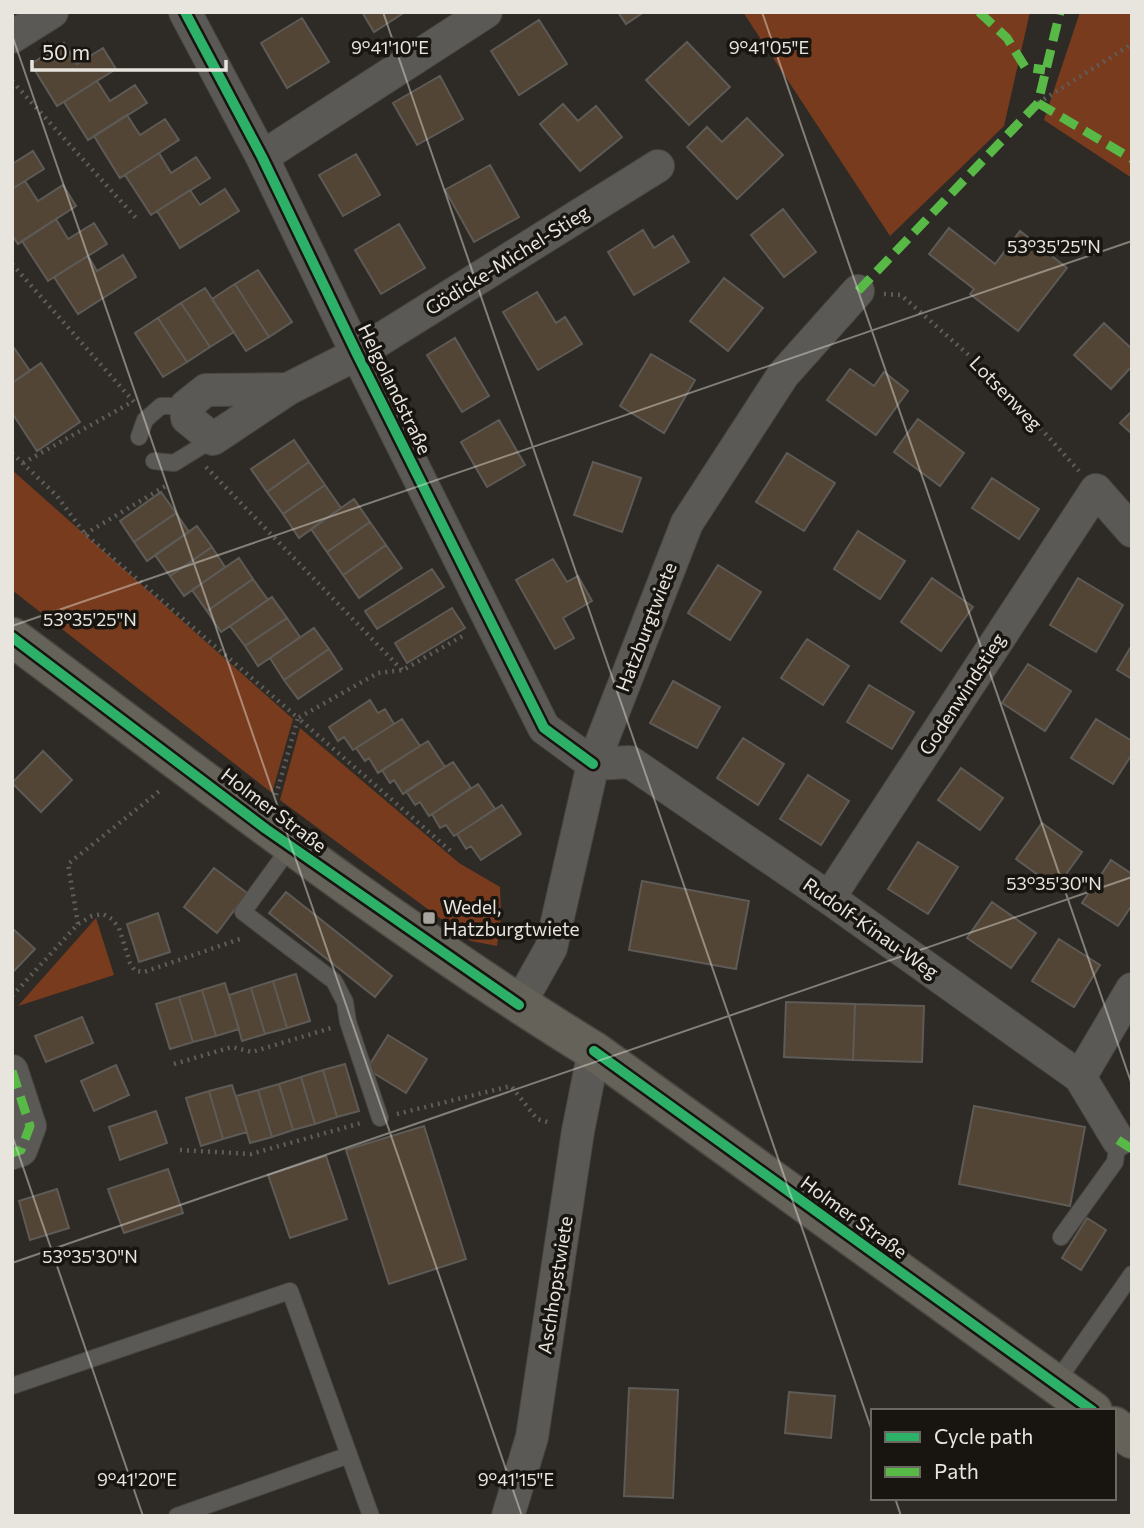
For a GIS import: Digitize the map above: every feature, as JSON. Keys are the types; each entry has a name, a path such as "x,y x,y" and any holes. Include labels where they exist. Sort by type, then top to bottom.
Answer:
{"main road":[{"name":"Holmer Straße","path":"12,637 279,838 519,1005 594,1051 1090,1409"},
{"path":"1116,1427 1132,1439"}],"street":[{"path":"12,37 52,12"},
{"name":"Helgolandstraße","path":"185,12 262,157 544,728 593,764"},
{"path":"262,157 486,12"},
{"name":"Gödicke-Michel-Stieg","path":"203,452 289,389 357,354 658,166"},
{"name":"Hatzburgtwiete","path":"519,1005 551,948 593,764 687,523 783,375 858,291"},
{"path":"203,452 187,418 173,406 206,390 289,389"},
{"path":"1096,490 1132,531"},
{"name":"Godenwindstieg","path":"829,898 1096,490"},
{"name":"Rudolf-Kinau-Weg","path":"593,764 630,762 829,898 1080,1077 1118,1140"},
{"path":"1080,1077 1132,989"},
{"name":"Aschhopstwiete","path":"508,1516 532,1437 578,1131 594,1051"},
{"path":"12,1071 30,1126 21,1150 12,1153"}],"lane":[{"path":"139,437 145,420 173,406"},
{"path":"155,461 174,463 203,452"},
{"path":"279,838 243,912 334,981 345,1002 348,1022 380,1118"},
{"path":"1061,1237 1115,1162 1118,1140"},
{"path":"1055,1384 1132,1274"},
{"path":"12,1386 290,1291 371,1516"},
{"path":"177,1516 349,1455"}],"path":[{"path":"1038,103 1132,44"},
{"path":"12,81 137,219"},
{"path":"12,264 132,402"},
{"path":"23,463 132,402 173,406"},
{"path":"85,534 203,452 402,670"},
{"path":"12,453 57,496 85,534 453,853"},
{"path":"298,718 378,673 402,670 491,620"},
{"path":"279,838 298,718"},
{"path":"78,924 68,864 188,768"},
{"path":"12,996 78,924 92,916 103,914 112,919 119,928 130,963 135,971 144,972 267,930"},
{"path":"174,1064 232,1046 252,1052 348,1022"}],"shaded area":[{"path":"743,12 1030,12 1004,126 890,236"},
{"path":"1080,12 1132,12 1132,178 1044,120"},
{"path":"12,470 293,719 272,793 12,590"},
{"path":"300,728 459,863 500,887 501,917 497,946 471,941 280,800"},
{"path":"96,918 114,975 18,1006"}],"building":[{"path":"362,12 405,12 374,32"},
{"path":"618,12 644,12 626,24"},
{"path":"302,18 329,62 287,88 261,43"},
{"path":"539,20 567,64 519,95 491,51"},
{"path":"687,42 730,87 689,125 646,80"},
{"path":"64,43 77,64 103,48 116,69 57,106 31,64"},
{"path":"440,76 463,119 417,145 393,103"},
{"path":"97,81 110,101 135,85 147,103 88,140 64,102"},
{"path":"563,104 578,121 596,106 622,137 580,171 540,124"},
{"path":"127,115 140,135 165,119 179,140 120,178 94,136"},
{"path":"747,118 783,155 737,199 687,147 707,127 722,142"},
{"path":"33,151 44,169 12,189 12,164"},
{"path":"159,153 171,173 196,157 210,178 151,215 125,175"},
{"path":"356,154 380,195 343,216 319,175"},
{"path":"490,165 519,217 474,242 445,190"},
{"path":"25,181 38,201 63,185 76,206 18,244 12,235 12,189"},
{"path":"225,189 239,211 180,248 157,211 190,190 200,205"},
{"path":"783,209 816,252 784,277 751,235"},
{"path":"56,219 68,239 94,223 107,244 48,281 22,241"},
{"path":"399,224 425,268 381,294 355,250"},
{"path":"949,228 995,264 1020,231 1067,268 1018,331 970,294 974,289 929,254"},
{"path":"643,230 654,248 673,236 689,262 634,295 608,252"},
{"path":"123,255 136,277 78,314 54,277 88,256 97,271"},
{"path":"258,270 292,322 269,337 235,284"},
{"path":"724,278 763,308 728,351 690,321"},
{"path":"235,284 269,337 246,351 212,299"},
{"path":"205,288 234,332 210,347 181,303"},
{"path":"537,292 556,323 565,317 582,344 538,370 503,312"},
{"path":"181,303 210,347 187,362 158,318"},
{"path":"158,318 187,362 163,377 135,333"},
{"path":"1104,323 1132,349 1132,366 1111,389 1074,355"},
{"path":"455,338 489,396 462,412 427,355"},
{"path":"12,345 30,371 12,383"},
{"path":"651,354 695,380 664,433 620,406"},
{"path":"41,363 80,422 37,451 12,413 12,383"},
{"path":"850,369 874,386 884,372 908,391 876,435 827,400"},
{"path":"1132,411 1132,434 1120,423"},
{"path":"918,419 964,453 940,486 894,452"},
{"path":"499,420 525,465 487,487 461,442"},
{"path":"294,440 309,462 267,492 251,469"},
{"path":"787,453 835,483 804,531 756,502"},
{"path":"309,462 325,485 283,514 267,492"},
{"path":"593,462 641,478 622,532 574,515"},
{"path":"992,478 1039,509 1019,539 972,508"},
{"path":"325,485 341,508 299,538 283,514"},
{"path":"161,492 176,513 134,542 120,521"},
{"path":"354,499 370,522 327,552 311,529"},
{"path":"176,513 189,532 147,561 134,542"},
{"path":"370,522 386,545 343,575 327,552"},
{"path":"197,526 212,547 170,576 155,555"},
{"path":"858,531 905,561 880,599 834,569"},
{"path":"386,545 402,568 359,598 343,575"},
{"path":"212,547 225,567 184,596 170,576"},
{"path":"239,558 253,579 207,611 192,590"},
{"path":"553,559 567,582 578,576 592,601 563,618 574,638 555,649 516,580"},
{"path":"718,565 761,592 730,640 688,613"},
{"path":"432,569 444,587 377,629 365,611"},
{"path":"932,578 973,607 941,651 901,622"},
{"path":"1078,578 1123,605 1096,652 1050,625"},
{"path":"253,579 268,600 221,632 207,611"},
{"path":"272,597 287,618 245,646 230,626"},
{"path":"452,608 465,628 407,663 395,643"},
{"path":"287,618 300,637 258,666 245,646"},
{"path":"314,628 329,649 284,680 270,658"},
{"path":"807,639 849,666 823,705 781,678"},
{"path":"1132,645 1132,679 1117,670"},
{"path":"329,649 342,669 298,699 284,680"},
{"path":"1028,664 1071,691 1045,731 1002,703"},
{"path":"673,681 720,707 697,748 650,723"},
{"path":"869,685 914,712 892,749 847,722"},
{"path":"370,700 378,713 385,709 394,724 353,750 344,737 338,741 329,727"},
{"path":"402,719 420,746 378,773 369,758 365,761 356,748"},
{"path":"1096,719 1132,741 1132,754 1113,784 1071,758"},
{"path":"743,738 784,764 758,805 717,778"},
{"path":"428,741 445,767 403,794 394,780 390,783 382,770"},
{"path":"43,751 72,780 41,812 12,783"},
{"path":"453,762 471,788 429,816 420,802 415,805 406,791"},
{"path":"961,768 1003,798 980,830 938,800"},
{"path":"808,775 849,801 821,845 780,819"},
{"path":"478,784 495,809 454,836 446,825 440,828 432,814"},
{"path":"502,805 521,834 481,860 471,846 466,849 457,834"},
{"path":"1042,823 1082,852 1056,888 1016,859"},
{"path":"918,842 958,867 928,914 888,889"},
{"path":"1111,860 1132,874 1132,905 1118,926 1082,903"},
{"path":"214,868 247,893 217,933 184,907"},
{"path":"642,881 749,901 736,969 629,950"},
{"path":"286,892 392,976 375,997 269,913"},
{"path":"992,902 1036,933 1011,968 967,938"},
{"path":"158,913 170,952 139,962 127,924"},
{"path":"12,928 35,949 12,973"},
{"path":"1059,939 1100,965 1074,1007 1032,981"},
{"path":"296,974 310,1021 287,1028 273,981"},
{"path":"273,981 287,1028 265,1034 251,988"},
{"path":"225,983 239,1029 216,1036 202,990"},
{"path":"251,988 265,1034 242,1041 229,995"},
{"path":"202,990 216,1036 193,1042 179,997"},
{"path":"179,997 193,1042 170,1049 156,1004"},
{"path":"786,1002 855,1004 853,1060 784,1057"},
{"path":"855,1004 924,1006 922,1062 853,1060"},
{"path":"82,1017 93,1043 46,1062 35,1036"},
{"path":"388,1035 427,1059 406,1093 367,1069"},
{"path":"345,1064 359,1111 337,1117 323,1070"},
{"path":"116,1065 129,1095 94,1111 81,1081"},
{"path":"323,1070 337,1117 315,1124 301,1077"},
{"path":"301,1077 315,1124 293,1130 279,1084"},
{"path":"279,1084 293,1130 272,1137 258,1090"},
{"path":"232,1085 247,1132 223,1139 209,1091"},
{"path":"258,1090 272,1137 250,1143 236,1096"},
{"path":"209,1091 223,1139 201,1146 186,1098"},
{"path":"974,1106 1085,1127 1070,1206 959,1184"},
{"path":"156,1111 167,1143 120,1160 109,1127"},
{"path":"424,1126 466,1259 389,1284 346,1150"},
{"path":"326,1156 347,1219 290,1238 268,1175"},
{"path":"168,1169 183,1213 124,1233 108,1189"},
{"path":"57,1189 69,1228 30,1240 19,1201"},
{"path":"1087,1218 1106,1230 1081,1270 1062,1258"},
{"path":"629,1388 678,1390 673,1498 624,1496"},
{"path":"789,1392 835,1396 831,1438 785,1433"}],"marked path":[{"path":"979,12 1007,38 1025,67 1045,70"},
{"path":"858,291 1038,103 1060,12"},
{"path":"1038,103 1132,159"},
{"path":"12,1071 30,1126 21,1150 12,1153"},
{"path":"1118,1140 1132,1149"}],"cycle path":[{"path":"185,12 262,157 544,728 593,764"},
{"path":"12,637 266,829 519,1005"},
{"path":"594,1051 1090,1409"}],"place":[{"name":"Wedel, Hatzburgtwiete","path":"429,918"}]}
